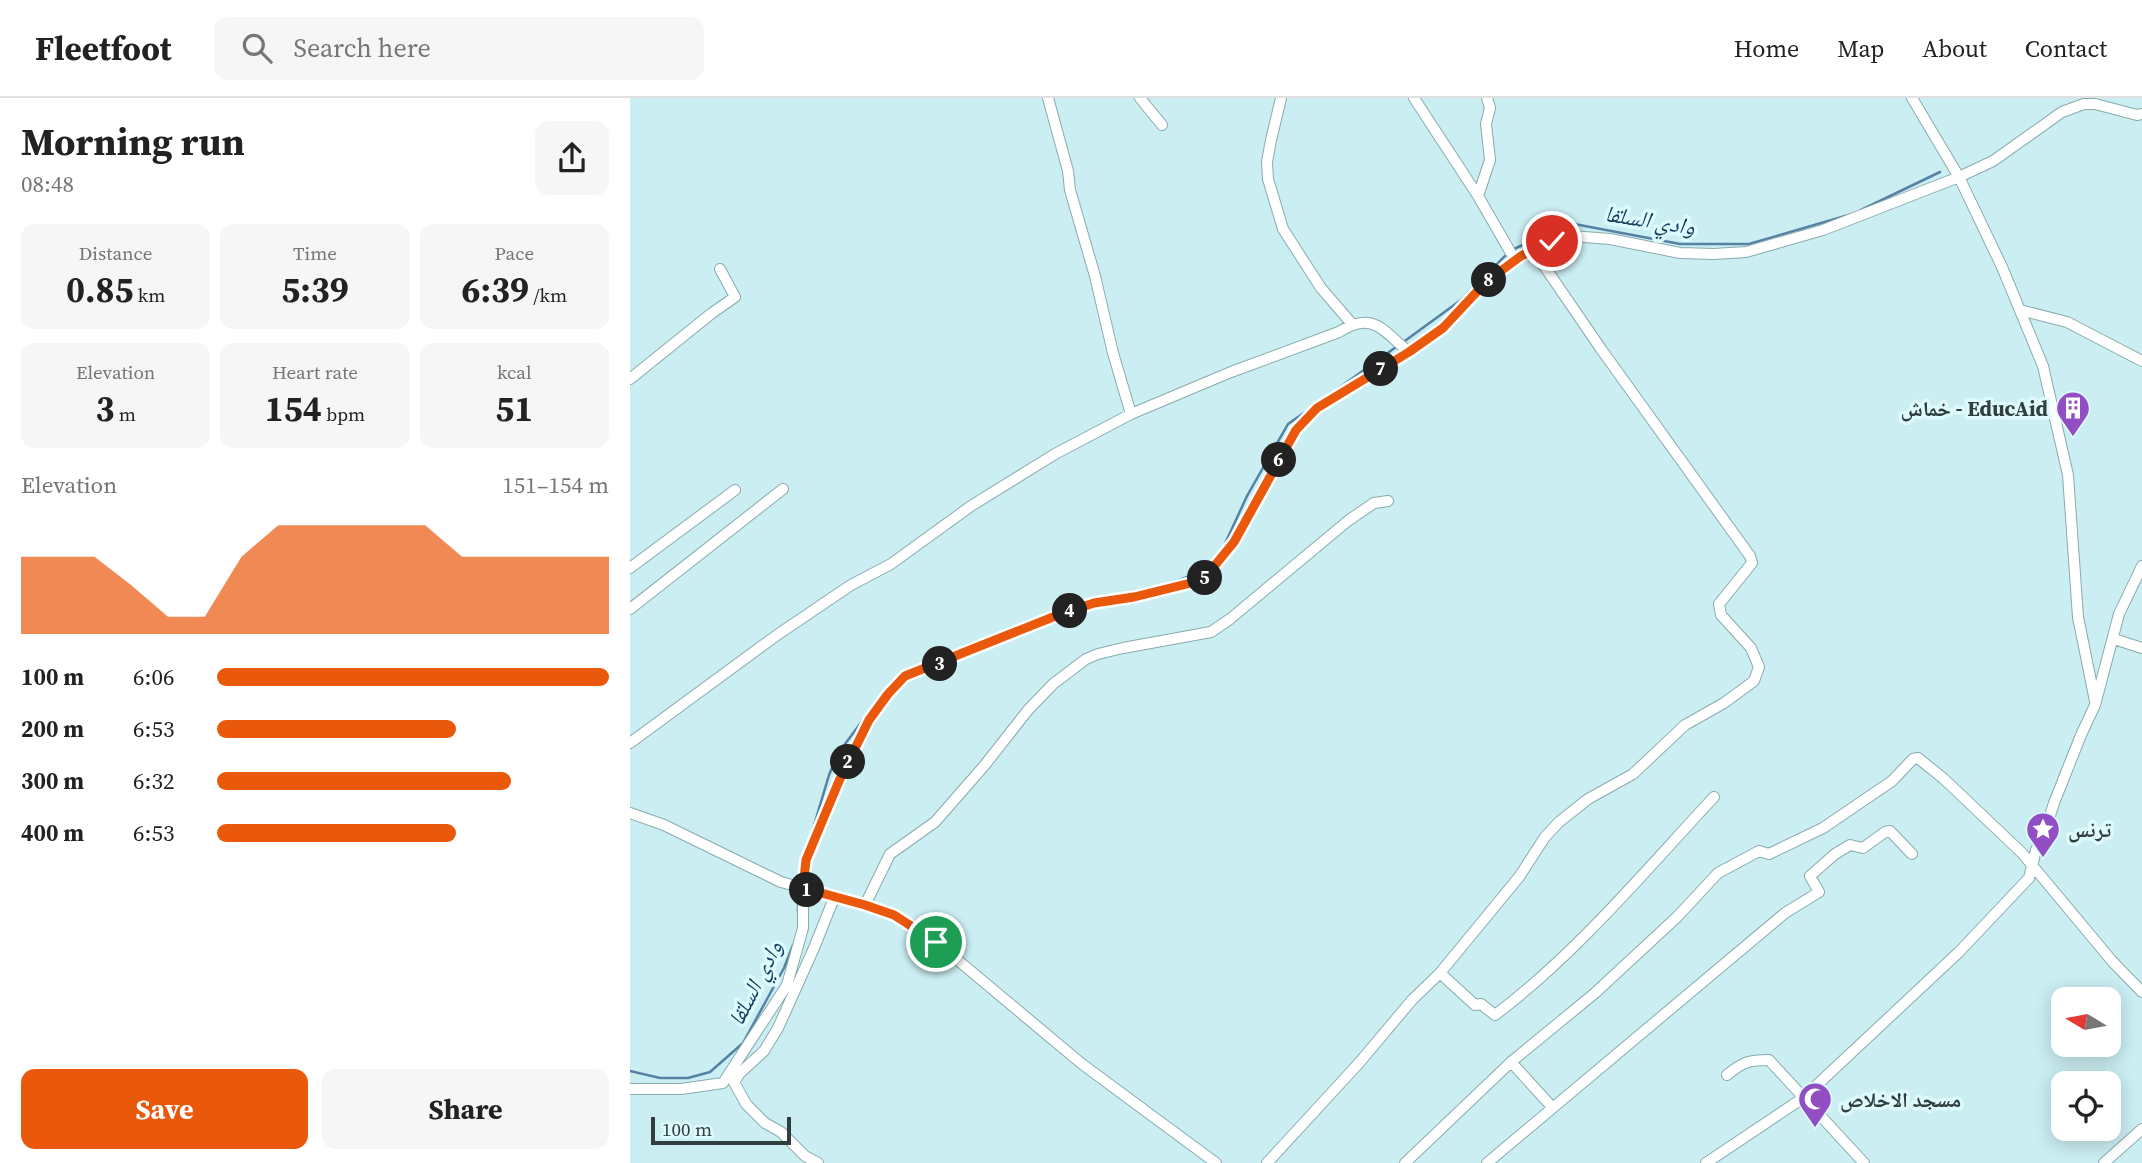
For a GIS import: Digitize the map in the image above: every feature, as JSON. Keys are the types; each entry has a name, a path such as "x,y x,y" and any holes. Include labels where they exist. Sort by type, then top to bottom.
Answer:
{"street":[{"path":"1140,98 1162,125"},
{"path":"1281,98 1267,162 1268,179 1283,229 1321,288 1352,324"},
{"path":"1414,98 1478,196 1515,260"},
{"path":"1478,196 1490,160 1486,124 1490,108 1487,98"},
{"path":"1912,98 1959,177 2043,366 2068,475 2078,617 2095,705"},
{"path":"1050,99 1068,171 1070,190 1095,276 1112,353 1131,414"},
{"path":"1571,236 1610,239 1680,253 1746,252 1822,230 1959,177 1993,161 2062,112 2084,104 2142,114"},
{"path":"630,1089 681,1089 723,1083 787,985 803,928 806,860 839,781 869,720 905,676 1094,603 1134,597 1203,580 1234,542 1296,430 1317,408 1443,328 1486,282 1515,260 1552,241"},
{"path":"1267,1163 1359,1063 1412,1000 1440,973 1519,877 1545,837 1559,822 1588,799 1633,774 1685,725 1754,681 1759,667 1751,648 1721,615 1719,604 1752,563 1750,556 1534,251"},
{"path":"630,379 735,297 720,269"},
{"path":"2020,310 2067,322 2142,360"},
{"path":"630,743 777,635 851,585 916,548 971,506 1055,454 1131,414 1364,321 1380,327 1409,352"},
{"path":"630,609 783,489"},
{"path":"630,568 735,490"},
{"path":"865,905 890,854 935,822 985,766 1028,710 1053,684 1086,659 1098,654 1211,632 1349,520 1374,503 1388,501"},
{"path":"1706,1163 1803,1098 1959,952 2029,878 2036,850 2095,705 2119,614 2142,566"},
{"path":"2114,639 2142,648"},
{"path":"1405,1163 1511,1062 1616,974 1677,917 1718,873 1759,850 1769,854 1823,828 1892,780 1917,758 1944,779 2022,852 2112,961 2142,992"},
{"path":"1440,973 1475,1005 1481,1004 1495,1015 1583,937 1714,797"},
{"path":"630,813 664,825 781,881 894,915 936,942 1072,1056 1216,1163"},
{"path":"1487,1163 1785,913 1819,892 1810,876 1835,854 1850,845 1863,848 1890,831 1912,854"},
{"path":"818,1163 805,1156 781,1132 765,1123 746,1104 734,1082 764,1051 778,1028 834,898"},
{"path":"1727,1075 1751,1060 1769,1060 1864,1163"},
{"path":"1511,1062 1552,1107"},
{"path":"2105,1163 2142,1129"}],"waterway":[{"name":"وادي السلقا","path":"1861,210 1940,172"},
{"name":"وادي السلقا","path":"1514,249 1569,223 1680,244 1749,244 1852,214"},
{"name":"وادي السلقا","path":"1402,343 1461,300 1508,253"},
{"name":"وادي السلقا","path":"1325,398 1396,347"},
{"name":"وادي السلقا","path":"1223,548 1247,496 1288,424 1311,408"},
{"name":"وادي السلقا","path":"1111,596 1190,576 1210,564"},
{"name":"وادي السلقا","path":"1025,623 1077,604"},
{"name":"وادي السلقا","path":"889,686 899,676"},
{"name":"وادي السلقا","path":"810,839 829,775 839,752 866,716"},
{"name":"وادي السلقا","path":"798,898 798,912"},
{"name":"وادي السلقا","path":"630,1071 660,1078 688,1078 710,1072 743,1043 784,968 793,945"}],"place":[{"name":"خماش - EducAid","path":"2073,438"},
{"name":"ترنس","path":"2043,859"},
{"name":"مسجد الاخلاص","path":"1815,1129"}],"route":[{"path":"936,942 894,915 803,888 806,860 839,781 869,720 888,694 905,676 1058,615 1094,603 1134,597 1203,580 1234,542 1296,430 1317,408 1443,328 1486,282 1521,256 1552,241"}]}
